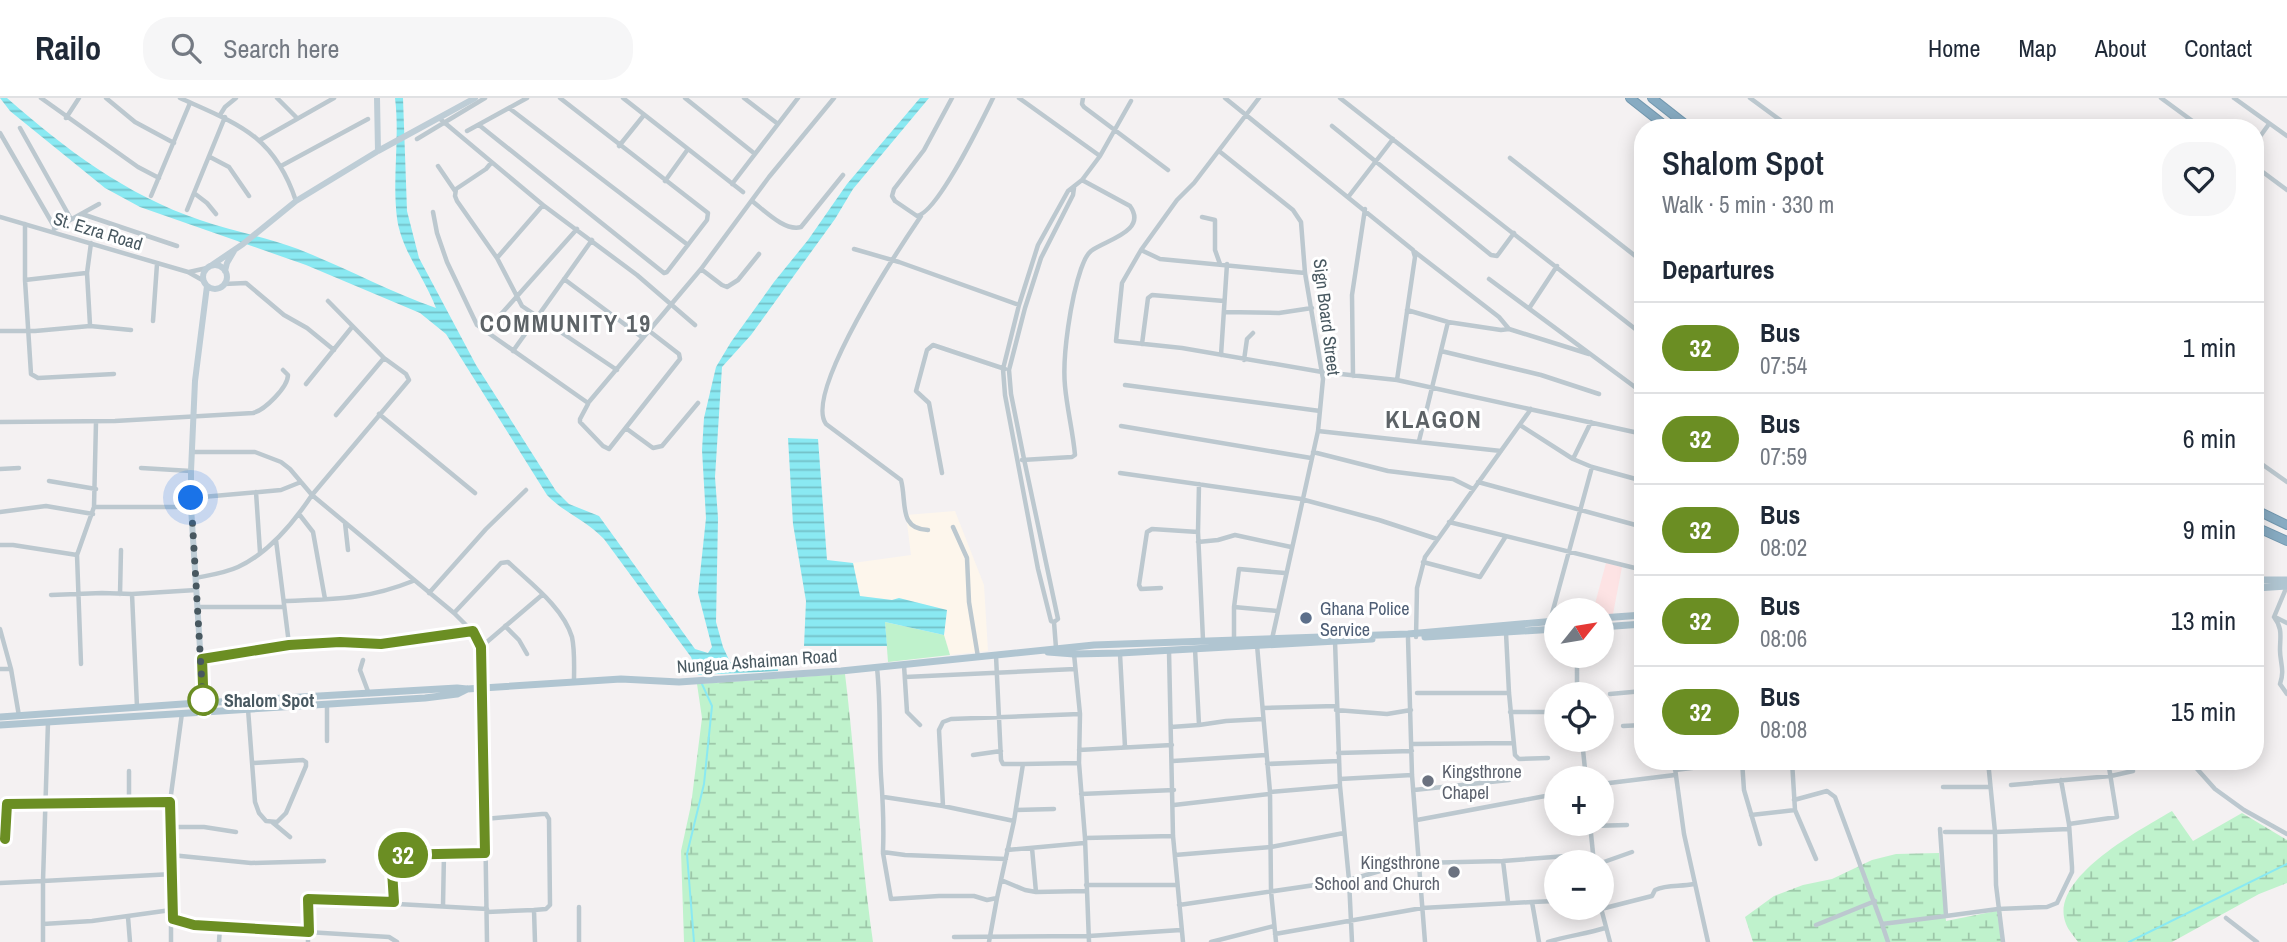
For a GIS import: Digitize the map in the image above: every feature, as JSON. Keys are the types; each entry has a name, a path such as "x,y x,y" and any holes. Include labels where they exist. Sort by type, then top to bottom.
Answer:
{"highway":[{"path":"1630,98 1657,119"},
{"path":"1652,98 1679,119"},
{"path":"2264,514 2287,525"},
{"path":"2264,531 2287,541"}],"main road":[{"path":"2264,580 2287,580"},
{"path":"2264,587 2287,586"},
{"path":"1614,617 1634,616"},
{"name":"Nungua Ashaiman Road","path":"1048,651 1056,648 1120,653 1195,649 1347,635 1413,636 1544,622"},
{"path":"1614,626 1634,625"},
{"name":"Nungua Ashaiman Road","path":"1271,643 1544,630"},
{"name":"Nungua Ashaiman Road","path":"0,725 327,703 574,681 621,679 680,682 877,668 1048,651 1203,642 1234,641 1257,644"},
{"name":"Nungua Ashaiman Road","path":"0,717 203,702 457,691"}],"street":[{"path":"41,98 138,167 159,178"},
{"path":"66,118 79,98"},
{"path":"106,98 135,122 174,143"},
{"path":"180,98 223,116 260,140 281,166 296,201"},
{"path":"187,210 210,157 225,107 236,98"},
{"path":"277,98 297,118"},
{"path":"260,140 334,98"},
{"path":"377,98 378,151"},
{"path":"417,139 465,100 475,98"},
{"path":"204,711 191,507 192,416 206,301 203,274 296,201 378,151 485,98"},
{"path":"467,131 527,98"},
{"path":"479,125 664,273 671,269 709,216 561,98"},
{"path":"624,98 743,192"},
{"path":"685,98 755,154"},
{"path":"744,98 778,124"},
{"path":"732,184 798,98"},
{"path":"649,330 679,354 680,359 627,429 606,449 579,420 588,403 670,304 701,269 834,98"},
{"path":"921,216 895,201 892,196 894,189 924,150 952,98"},
{"path":"928,530 918,529 911,524 905,513 901,481 826,424 822,414 833,369 863,306 921,216 938,197 993,98"},
{"path":"1019,98 1100,156"},
{"path":"1083,98 1084,107 1168,170"},
{"path":"1225,98 1408,243 1414,252 1499,317 1508,329"},
{"path":"1259,98 1194,183 1177,200 1141,250 1122,283 1116,341 1182,348 1322,372 1397,380 1634,432"},
{"path":"1340,98 1634,328"},
{"path":"1750,98 1779,119"},
{"path":"2161,98 2190,119"},
{"path":"2238,99 2263,119"},
{"path":"1054,622 1058,619 1005,395 1006,370 1019,305 1038,244 1068,191 1082,180 1100,156 1131,101"},
{"path":"151,196 190,103"},
{"path":"509,108 688,245"},
{"path":"619,146 644,116"},
{"path":"281,166 368,119"},
{"path":"442,120 491,163 637,275 695,325"},
{"path":"2264,120 2285,134 2287,125"},
{"path":"2264,131 2269,124"},
{"path":"1332,127 1491,255 1497,256 1514,233"},
{"path":"20,128 71,219"},
{"path":"0,133 53,230 100,204"},
{"path":"1349,196 1393,139"},
{"path":"665,181 688,149"},
{"name":"Sign Board Street","path":"1219,151 1298,215 1303,230 1305,273 1322,372 1318,431 1271,643"},
{"path":"210,157 229,167 249,196"},
{"path":"1510,159 1634,255"},
{"path":"455,191 491,163"},
{"path":"438,166 455,191 457,201 497,258 522,306 617,370"},
{"path":"2264,173 2287,190"},
{"path":"752,201 795,229 801,227 843,175"},
{"path":"1021,460 1074,455 1065,385 1065,362 1077,282 1090,252 1122,235 1132,226 1134,219 1129,206 1082,180"},
{"path":"1006,370 1041,258 1074,188"},
{"path":"194,193 216,214"},
{"path":"497,258 543,205"},
{"path":"1353,376 1352,295 1365,208"},
{"path":"0,211 2,217"},
{"path":"433,212 437,233 455,281 480,328 588,403"},
{"path":"82,214 177,246"},
{"name":"St. Ezra Road","path":"2,217 188,272"},
{"path":"1202,217 1215,220 1215,250 1220,264"},
{"path":"25,225 27,331 31,374 33,377 114,374"},
{"path":"486,331 577,229"},
{"path":"513,351 592,240"},
{"path":"90,326 87,273 91,243"},
{"path":"855,249 1019,305"},
{"path":"225,284 227,263 235,250"},
{"path":"1141,250 1160,259 1305,273"},
{"path":"1397,380 1414,252"},
{"path":"701,269 727,287 738,280 759,254"},
{"path":"153,321 157,264"},
{"path":"1221,355 1227,264"},
{"path":"188,272 210,266 220,266 225,271"},
{"path":"1530,307 1557,266"},
{"path":"188,272 206,284 218,288"},
{"path":"25,280 87,273"},
{"path":"564,279 643,338"},
{"path":"1489,279 1634,386"},
{"path":"206,301 225,284 246,283 334,350"},
{"path":"1142,344 1148,298 1152,295 1224,301"},
{"path":"195,578 236,569 276,539 409,380 406,374 384,358 328,301"},
{"path":"1224,312 1279,313 1311,308"},
{"path":"1408,310 1448,322 1508,329 1592,354"},
{"path":"1419,441 1448,322"},
{"path":"0,331 90,326 131,330"},
{"path":"306,384 352,327"},
{"path":"1244,360 1247,340 1253,333"},
{"path":"943,472 929,403 916,391 927,350 933,345 1006,370"},
{"path":"1441,351 1541,375 1599,394"},
{"path":"337,415 384,358"},
{"path":"0,422 96,422 262,411 288,380 288,375 283,370"},
{"path":"1125,384 1321,411"},
{"path":"627,429 653,448 662,446 698,403"},
{"path":"1425,942 1412,775 1411,710 1417,588 1423,562 1437,539 1531,409"},
{"path":"379,414 475,494"},
{"path":"81,664 77,555 94,507 96,422"},
{"path":"1573,459 1591,422"},
{"path":"1520,425 1573,459 1634,479"},
{"path":"1121,426 1312,455 1388,471 1453,479 1473,489"},
{"path":"1318,431 1501,451"},
{"path":"191,452 255,452 281,462 312,495 473,631 481,647 483,688 487,942"},
{"path":"1021,460 1038,569 1051,621 1054,622 1056,648"},
{"path":"2264,466 2287,482"},
{"path":"1558,598 1592,467"},
{"path":"0,469 19,468"},
{"path":"141,468 191,471"},
{"path":"1120,473 1301,499 1437,539"},
{"path":"49,481 96,489"},
{"path":"191,498 281,490 300,482"},
{"path":"1478,482 1634,524"},
{"path":"1199,484 1198,542 1203,642"},
{"path":"429,593 486,529 526,490"},
{"path":"256,492 260,552"},
{"path":"0,512 46,506 93,514"},
{"path":"94,507 191,507"},
{"path":"299,514 313,532 325,599"},
{"path":"345,522 348,550"},
{"path":"1449,522 1634,568"},
{"path":"953,527 967,558 969,603 978,658"},
{"path":"1161,588 1142,589 1139,584 1147,532 1152,528 1198,532"},
{"path":"1198,542 1235,535 1291,547"},
{"path":"1423,562 1480,577 1506,536"},
{"path":"276,539 289,645"},
{"path":"0,545 77,555"},
{"path":"120,594 121,550"},
{"path":"454,613 503,561 508,562 563,620 572,638 574,681"},
{"path":"1038,569 1045,568"},
{"path":"1234,641 1234,607 1239,569 1285,573"},
{"path":"198,607 284,604 379,594 414,580"},
{"path":"2287,586 2274,617 2282,633 2280,653 2284,670 2280,687 2287,694"},
{"path":"51,595 196,590"},
{"path":"132,594 138,708"},
{"path":"481,647 542,595"},
{"path":"1234,607 1277,611"},
{"path":"2274,617 2287,623"},
{"path":"505,626 519,640 527,654"},
{"path":"0,629 11,668 19,716"},
{"path":"202,659 289,645 340,642 381,644 473,631"},
{"path":"1506,633 1508,693 1515,755 1519,759 1548,758"},
{"path":"1335,641 1338,753 1352,942"},
{"path":"1257,644 1269,793 1276,942"},
{"path":"1195,649 1199,724"},
{"path":"1074,650 1080,714 1079,763 1088,939"},
{"path":"1169,650 1173,836 1183,942"},
{"path":"1120,653 1125,747"},
{"path":"996,656 1003,764 1079,763"},
{"path":"363,660 360,670 369,694"},
{"path":"904,664 907,712 920,725"},
{"path":"0,669 11,668"},
{"path":"877,668 884,797 883,852 891,899 939,896 974,896 987,900 997,898"},
{"path":"905,677 1075,668"},
{"path":"1614,694 1634,692"},
{"path":"1417,693 1508,693"},
{"path":"327,703 327,741"},
{"path":"1263,708 1336,708 1387,713 1411,710"},
{"path":"248,709 255,802 259,813 290,837"},
{"path":"1510,712 1544,712"},
{"path":"171,942 173,874 170,802 182,713"},
{"path":"943,806 939,730 943,722 951,719 1080,714"},
{"path":"1171,727 1226,720 1263,719"},
{"path":"43,942 48,722"},
{"path":"1623,726 1634,726"},
{"path":"1412,744 1514,743"},
{"path":"1079,750 1172,745"},
{"path":"973,755 1001,751"},
{"path":"1338,753 1412,751"},
{"path":"1172,761 1266,755"},
{"path":"1267,764 1339,761"},
{"path":"253,763 306,762 286,813 281,820 271,822"},
{"path":"989,940 1023,764"},
{"path":"1675,770 1707,942"},
{"path":"1614,781 1689,770"},
{"path":"1743,770 1744,790 1760,844"},
{"path":"1792,770 1795,810 1816,859"},
{"path":"1989,770 1995,832 1998,909 2003,942"},
{"path":"1946,916 1943,831 1995,832 2069,827 2117,817 2110,770"},
{"path":"2198,770 2215,789 2234,803 2287,834"},
{"path":"129,771 129,802"},
{"path":"2011,785 2111,776 2133,771"},
{"path":"1340,779 1412,775"},
{"path":"1414,790 1509,780"},
{"path":"1882,924 1998,909 2047,907 2057,903 2072,872 2062,780"},
{"path":"1174,805 1340,786"},
{"path":"1943,787 1990,787"},
{"path":"1081,794 1174,790"},
{"path":"1794,800 1827,792 1835,797 1888,942"},
{"path":"1417,820 1544,796"},
{"path":"884,797 1014,821"},
{"path":"0,804 170,802"},
{"path":"5,839 7,804"},
{"path":"1016,810 1054,809"},
{"path":"1751,815 1795,810"},
{"path":"308,942 308,899 394,902 487,911 546,909 550,905 551,845 547,816 542,814 484,819"},
{"path":"1614,825 1627,825"},
{"path":"169,827 204,827 236,832"},
{"path":"1175,855 1271,846 1344,833"},
{"path":"1007,849 1084,840 1173,836"},
{"path":"1032,848 1037,892"},
{"path":"883,852 1006,859"},
{"path":"1614,858 1632,852"},
{"path":"443,906 444,853"},
{"path":"394,902 391,855 485,853"},
{"path":"171,855 251,863 324,861"},
{"path":"1179,905 1349,880 1419,863 1544,858"},
{"path":"1503,861 1508,902"},
{"path":"0,883 173,874"},
{"path":"1001,880 1037,892 1085,891"},
{"path":"1614,905 1653,896 1655,890 1670,885 1681,887 1694,884"},
{"path":"1086,885 1177,885"},
{"path":"1816,925 1875,901"},
{"path":"1532,902 1539,942"},
{"path":"1275,934 1352,923 1422,908 1544,902"},
{"path":"579,907 579,942"},
{"path":"534,910 535,942"},
{"path":"43,924 172,911"},
{"path":"128,917 130,942"},
{"path":"2226,918 2257,942"},
{"path":"173,919 194,925 389,937 397,942"},
{"path":"1603,920 1610,942"},
{"path":"1211,942 1274,926"},
{"path":"219,942 220,927"},
{"path":"1547,942 1605,928"},
{"path":"954,937 989,940 1088,939 1181,930"}],"shaded area":[{"path":"955,511 984,585 988,651 950,655 944,635 947,610 899,598 892,600 860,596 853,563 911,555 906,515"},
{"path":"1606,563 1622,567 1614,609 1614,598 1597,598"}],"green space":[{"path":"885,622 944,635 950,655 888,662"},
{"path":"845,674 873,942 684,942 681,851 691,805 702,718 697,684"},
{"path":"2172,811 2193,841 2242,813 2287,840 2287,883 2259,894 2172,942 2078,942 2066,924 2064,907 2070,889 2101,857"},
{"path":"1939,853 1946,921 2001,910 2004,942 1753,942 1745,917 1774,896 1803,885 1832,879 1872,860 1896,854"}],"water":[{"path":"0,98 7,98 74,152 147,198 200,220 298,249 436,308 408,253 397,218 395,98 403,98 407,211 419,258 476,365 556,491 569,504 599,516 695,649 708,653 712,647 698,593 706,518 702,450 704,418 716,367 731,342 847,184 920,98 929,98 853,189 835,219 751,335 722,367 715,477 718,518 716,622 730,662 777,662 778,671 698,675 691,657 604,539 547,495 446,334 420,313 306,265 140,207 105,188 10,111"},
{"path":"788,438 818,439 827,560 853,563 860,596 892,600 899,598 947,610 944,635 885,622 887,646 804,646 806,601 793,524"}],"waterway":[{"path":"694,942 687,854 704,784 712,706 702,684"},
{"path":"2129,942 2287,864"}],"bus line":[{"name":"32","path":"5,839 7,804 170,802 173,919 194,925 309,932 308,899 394,902 391,855 485,853 481,647 473,631 381,644 340,642 289,645 202,659 204,711"}],"place":[{"name":"Ghana Police Service","path":"1306,618"},
{"name":"Shalom Spot","path":"203,700"},
{"name":"Kingsthrone Chapel","path":"1428,781"},
{"name":"Kingsthrone School and Church","path":"1454,872"}],"district":[{"name":"COMMUNITY 19","path":"566,323"},
{"name":"KLAGON","path":"1434,419"}],"route":[{"path":"191,498 203,700"}]}
